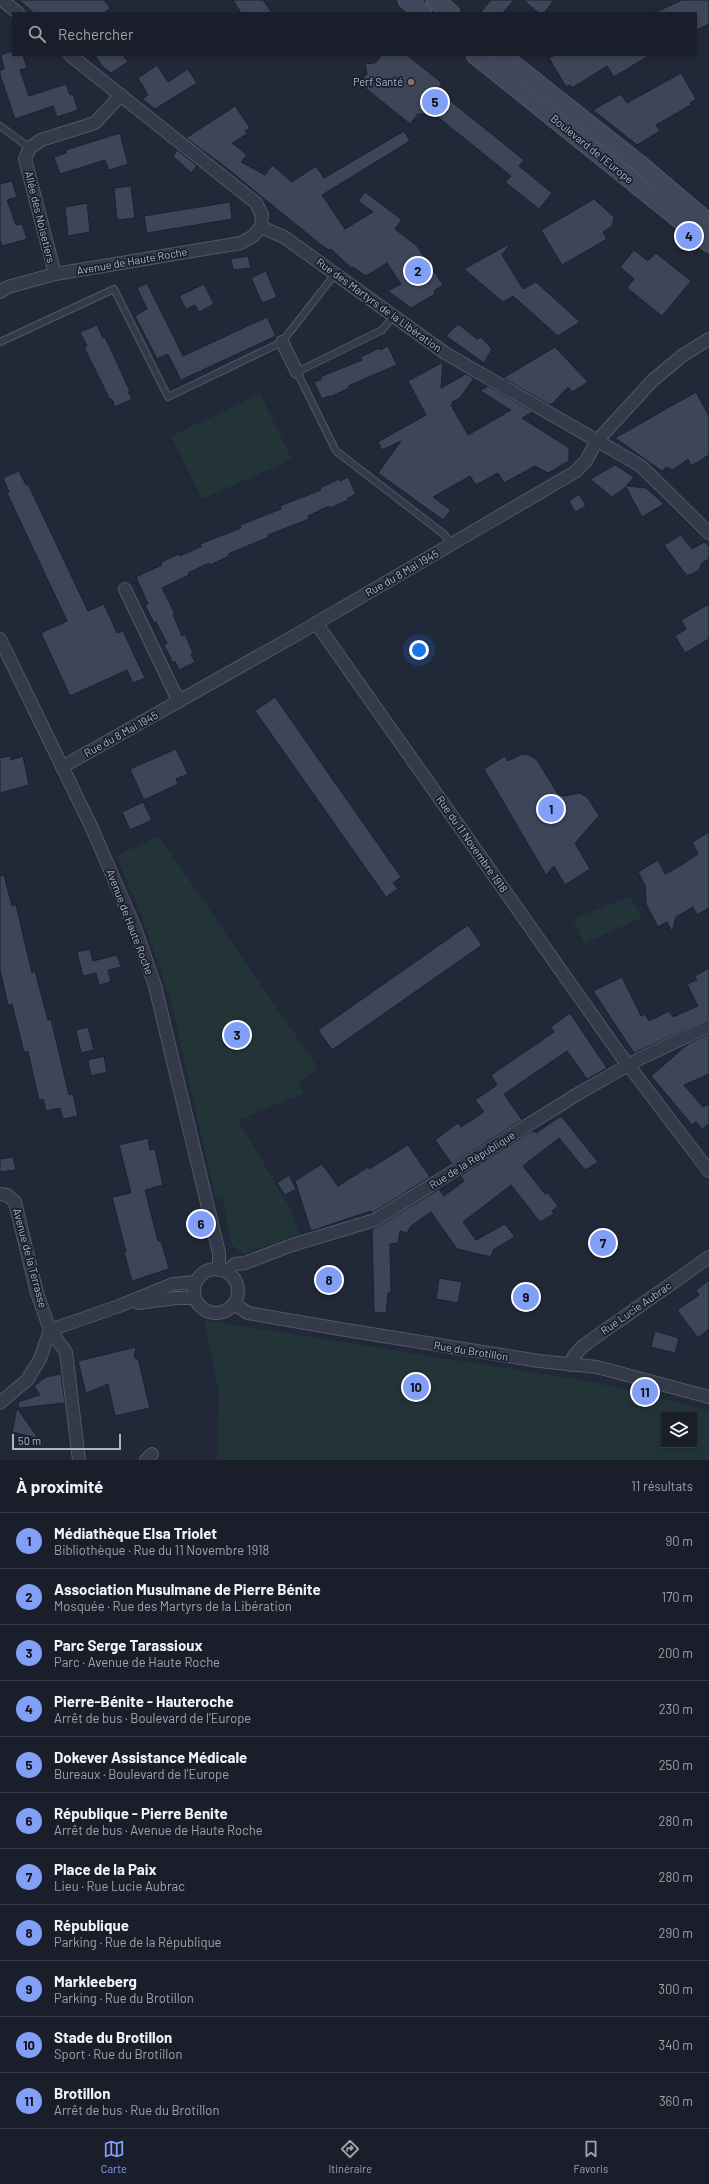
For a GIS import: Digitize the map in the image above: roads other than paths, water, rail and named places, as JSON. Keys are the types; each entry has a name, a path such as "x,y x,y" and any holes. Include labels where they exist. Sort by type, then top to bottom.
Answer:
{"main road":[{"path":"407,0 422,12"},
{"path":"435,0 450,12"},
{"name":"Boulevard de l'Europe","path":"476,56 709,243"},
{"name":"Boulevard de l'Europe","path":"503,56 642,166 709,223"}],"street":[{"path":"2,0 17,12"},
{"path":"71,56 256,203 262,214 261,227"},
{"path":"30,148 41,140 95,123 120,95"},
{"name":"Allée des Noisetiers","path":"30,148 25,159 55,274"},
{"name":"Rue des Martyrs de la Libération","path":"261,227 284,237 445,352 596,442 641,466 709,533"},
{"name":"Avenue de Haute Roche","path":"0,292 8,287 55,274 241,243 253,236 261,227"},
{"name":"Rue du 8 Mai 1945","path":"62,767 179,702 576,472 586,461 596,442 654,380 682,356 709,339"},
{"path":"282,342 297,372"},
{"path":"125,589 179,702"},
{"name":"Rue du 11 Novembre 1918","path":"316,623 629,1065 709,1171"},
{"name":"Avenue de Haute Roche","path":"0,639 91,826 135,928 155,986 222,1271"},
{"name":"Rue de la République","path":"222,1271 235,1264 245,1263 278,1250 375,1220 581,1092 629,1065 709,1026"},
{"name":"Avenue de la Terrasse","path":"0,1194 7,1195 15,1202 37,1293 50,1330 66,1352 79,1460"},
{"name":"Rue Lucie Aubrac","path":"571,1365 574,1356 582,1346 709,1257"},
{"path":"0,1403 27,1380 40,1358 50,1330 119,1306 173,1284 196,1282 206,1272 222,1271 236,1282 238,1290 234,1304 221,1312 214,1313 201,1307 195,1298 196,1282"},
{"path":"119,1306 176,1298 195,1298"},
{"name":"Rue du Brotillon","path":"234,1304 248,1313 539,1362 597,1367 709,1396"}],"lane":[{"path":"0,126 30,148"},
{"path":"0,342 114,289 168,397 282,342 335,274"},
{"path":"394,316 382,330 297,372 336,451 445,535 452,544"}],"place":[{"name":"Perf Santé","path":"411,82"},
{"name":"Dokever Assistance Médicale","path":"435,102"},
{"name":"Pierre-Bénite - Hauteroche","path":"689,236"},
{"name":"Association Musulmane de Pierre Bénite","path":"418,271"},
{"name":"Médiathèque Elsa Triolet","path":"551,809"},
{"name":"Parc Serge Tarassioux","path":"237,1035"},
{"name":"République - Pierre Benite","path":"201,1224"},
{"name":"Place de la Paix","path":"603,1243"},
{"name":"République","path":"329,1280"},
{"name":"Markleeberg","path":"526,1297"},
{"name":"Stade du Brotillon","path":"416,1387"},
{"name":"Brotillon","path":"645,1392"}]}
